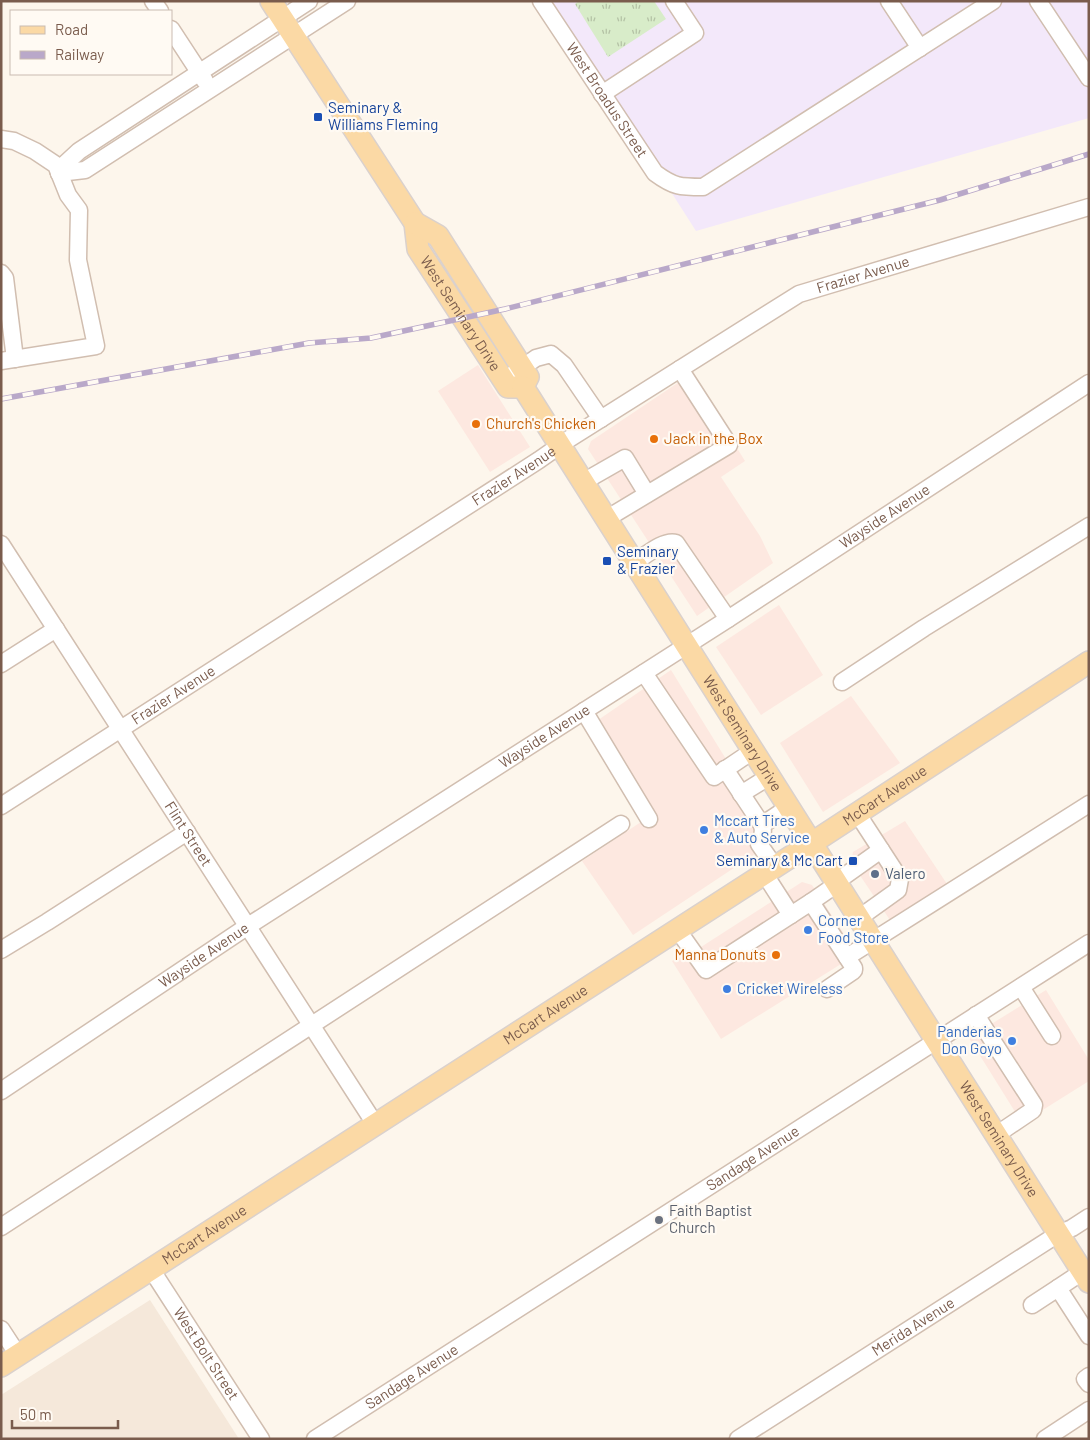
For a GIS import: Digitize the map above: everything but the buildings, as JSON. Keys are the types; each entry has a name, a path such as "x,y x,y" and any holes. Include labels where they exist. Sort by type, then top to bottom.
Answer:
{"main road":[{"name":"West Seminary Drive","path":"277,10 414,222 438,236 516,378 754,750 858,918 1086,1277"},
{"name":"McCart Avenue","path":"10,1360 812,843 1089,662"}],"street":[{"path":"59,174 66,163 79,151 199,73 277,10 309,1"},
{"path":"59,174 85,170 347,1"},
{"name":"West Broadus Street","path":"541,1 655,174 666,181 682,187 703,187 920,48"},
{"path":"602,94 694,33 674,1"},
{"path":"889,1 920,48 994,1"},
{"path":"1038,1 1089,78"},
{"path":"172,32 211,90"},
{"path":"1,139 14,141 35,151 56,165 68,195 79,210 78,260 96,346 8,360 4,278 1,273"},
{"name":"Frazier Avenue","path":"1,806 601,419 799,294 1089,207"},
{"path":"516,378 536,358 551,354 564,365 601,419"},
{"path":"606,519 728,445 680,369"},
{"name":"Wayside Avenue","path":"1,1091 248,926 728,619 1089,383"},
{"path":"583,482 625,458 647,494"},
{"path":"842,682 924,628 1089,526"},
{"path":"634,563 664,544 676,543 728,619"},
{"name":"Flint Street","path":"1,544 375,1124"},
{"path":"1,664 56,629"},
{"path":"644,673 714,777 754,750"},
{"path":"584,711 649,819"},
{"path":"725,769 762,825 762,838 759,844 791,915"},
{"path":"741,794 770,776"},
{"path":"847,957 1089,804"},
{"path":"762,825 789,807"},
{"path":"857,813 900,879 898,890 858,918"},
{"path":"1,1227 621,824"},
{"path":"1,950 187,832"},
{"path":"678,929 706,970 810,902 881,850"},
{"path":"810,902 854,970 827,989"},
{"name":"Sandage Avenue","path":"315,1439 1089,943"},
{"path":"1020,986 1052,1036"},
{"path":"976,1015 1034,1105 1033,1110 996,1135"},
{"name":"Merida Avenue","path":"738,1439 1058,1234 1089,1217"},
{"name":"West Bolt Street","path":"151,1269 261,1439"},
{"path":"1032,1305 1058,1288 1086,1277"},
{"path":"1058,1288 1089,1336"},
{"path":"1,1329 10,1360"},
{"path":"1089,1376 1085,1378 1089,1384"},
{"path":"1045,1439 1086,1419"}],"shaded area":[{"path":"549,1 1089,1 1089,118 696,231"},
{"path":"478,365 530,447 490,472 438,391"},
{"path":"691,374 745,461 721,477 760,536 773,563 697,616 588,449 591,441"},
{"path":"779,605 823,675 761,715 716,647"},
{"path":"671,670 776,840 633,935 582,861 644,820 585,729"},
{"path":"851,696 900,763 823,812 780,743"},
{"path":"905,821 949,887 892,923 851,862 853,852"},
{"path":"802,882 812,885 857,954 721,1039 672,961 701,947"},
{"path":"1046,990 1089,1060 1089,1081 1022,1123 969,1038"},
{"path":"150,1300 239,1439 1,1439 1,1395"}],"green space":[{"path":"579,1 654,1 666,19 608,57 575,4"}],"railway":[{"path":"1,399 309,343 371,338 505,309 940,200 1089,154"}],"place":[{"name":"Seminary & Williams Fleming","path":"318,117"},
{"name":"Church's Chicken","path":"476,424"},
{"name":"Jack in the Box","path":"654,439"},
{"name":"Seminary & Frazier","path":"607,561"},
{"name":"Mccart Tires & Auto Service","path":"704,830"},
{"name":"Seminary & Mc Cart","path":"853,861"},
{"name":"Valero","path":"875,874"},
{"name":"Corner Food Store","path":"808,930"},
{"name":"Manna Donuts","path":"776,955"},
{"name":"Cricket Wireless","path":"727,989"},
{"name":"Panderias Don Goyo","path":"1012,1041"},
{"name":"Faith Baptist Church","path":"659,1220"}]}
